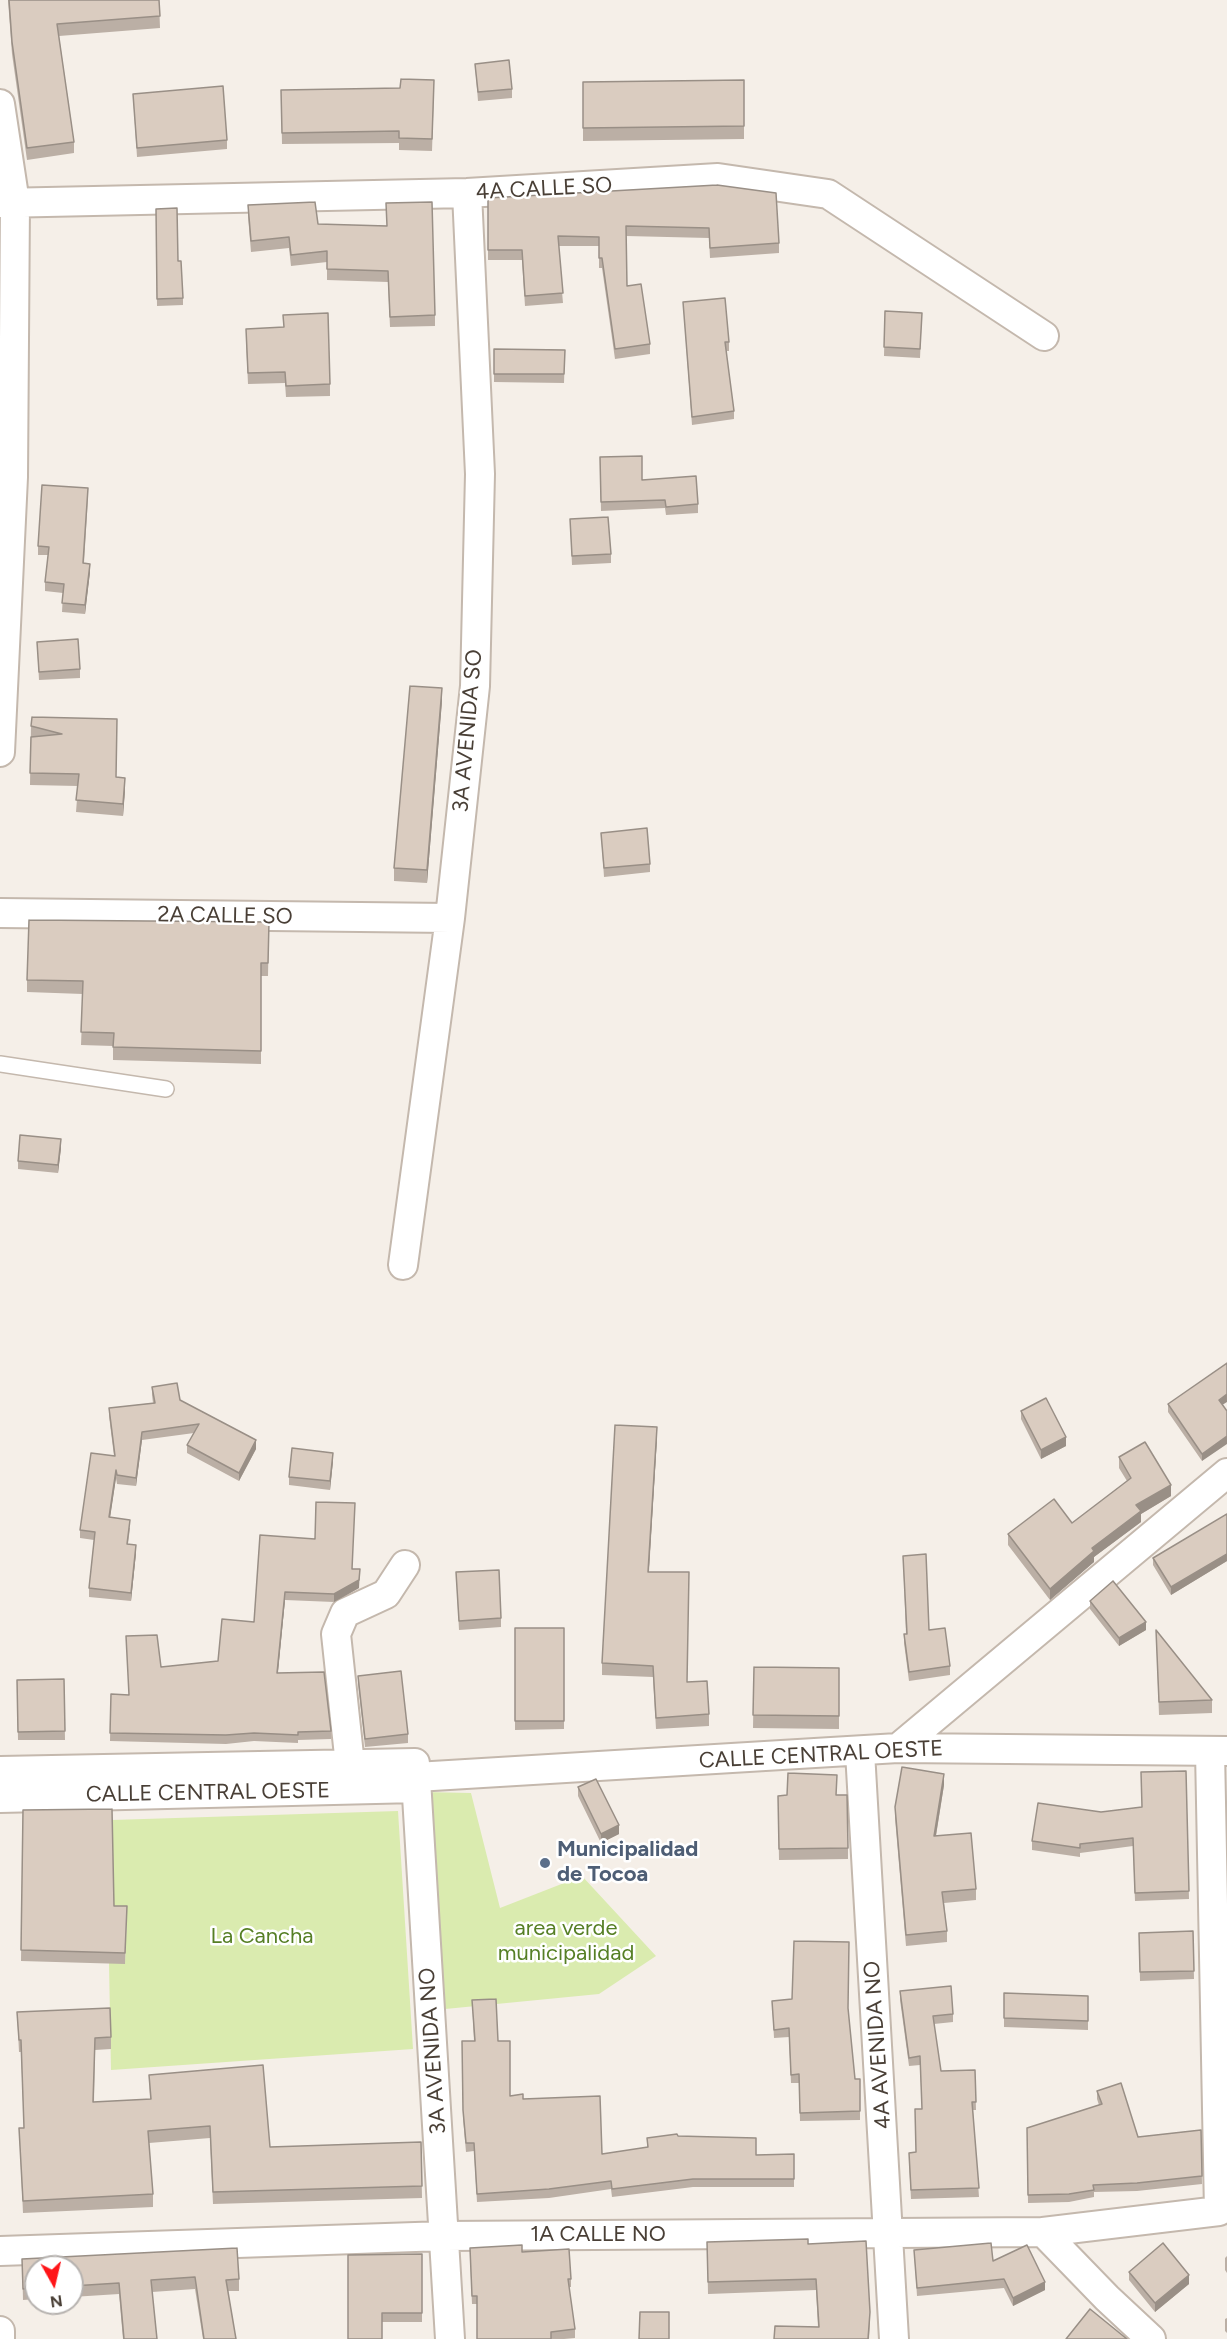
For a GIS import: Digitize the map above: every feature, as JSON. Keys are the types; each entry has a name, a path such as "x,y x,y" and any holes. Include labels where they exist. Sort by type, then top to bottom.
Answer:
{"street":[{"path":"0,104 8,203 13,477 0,752"},
{"name":"4A CALLE SO","path":"8,203 467,193 718,178 828,194 1044,336"},
{"name":"3A AVENIDA SO","path":"403,1265 450,918 476,663 480,474 467,193"},
{"name":"2A CALLE SO","path":"0,913 450,918"},
{"path":"897,1748 1227,1473"},
{"path":"351,1765 336,1634 345,1613 386,1594 405,1565"},
{"name":"CALLE CENTRAL OESTE","path":"0,1798 860,1752 897,1748 1218,1751"},
{"name":"1A CALLE NO","path":"0,2251 445,2236 1043,2232 1218,2211 1218,1751"},
{"name":"4A AVENIDA NO","path":"860,1752 890,2233 894,2339"},
{"path":"0,1771 351,1765 416,1776"},
{"name":"3A AVENIDA NO","path":"416,1776 450,2339"},
{"path":"1043,2232 1107,2298 1151,2339"},
{"path":"0,2331 0,2339"}],"lane":[{"path":"0,1064 165,1089"}],"green space":[{"name":"area verde municipalidad","path":"423,1792 471,1793 500,1908 582,1876 656,1956 599,1994 435,2010"},
{"name":"La Cancha","path":"398,1811 413,2049 111,2070 109,1963 125,1963 127,1917 114,1907 112,1820"}],"building":[{"path":"9,0 159,0 160,16 57,24 74,142 27,148 12,42"},
{"path":"509,60 512,89 478,92 475,64"},
{"path":"401,79 434,80 432,139 399,138 399,131 282,133 281,90 400,88"},
{"path":"744,80 744,126 583,128 583,82"},
{"path":"223,86 227,140 137,148 133,94"},
{"path":"717,185 776,193 779,243 710,248 709,228 626,226 627,286 641,284 650,344 615,349 602,258 599,258 599,237 558,236 563,293 525,296 522,250 488,250 488,198"},
{"path":"315,202 318,224 387,226 386,203 432,202 435,315 390,317 388,271 327,269 327,251 291,255 289,237 251,241 248,205"},
{"path":"177,208 178,261 181,261 183,298 157,299 156,209"},
{"path":"725,298 729,342 725,342 734,411 692,417 683,302"},
{"path":"885,311 922,313 920,349 884,347"},
{"path":"328,313 330,384 286,386 285,372 248,373 246,329 284,327 283,315"},
{"path":"494,349 565,350 564,374 494,374"},
{"path":"642,456 642,480 696,476 698,504 666,507 665,500 601,502 600,457"},
{"path":"42,485 88,488 83,563 90,564 85,605 62,603 64,584 45,582 49,547 38,546"},
{"path":"608,517 611,554 572,556 570,519"},
{"path":"78,639 80,669 39,672 37,642"},
{"path":"410,686 442,688 427,870 394,868"},
{"path":"32,717 117,719 116,777 125,778 123,804 76,800 79,774 30,773 31,737 62,734 31,726"},
{"path":"647,828 650,864 604,868 601,833"},
{"path":"29,920 269,922 268,963 261,963 261,1051 113,1047 114,1033 81,1032 83,981 27,980"},
{"path":"20,1135 61,1139 58,1165 18,1161"},
{"path":"1227,1363 1227,1394 1219,1400 1227,1411 1227,1436 1202,1454 1168,1404"},
{"path":"177,1383 180,1400 256,1440 239,1473 187,1445 199,1424 142,1432 136,1478 117,1475 116,1470 109,1517 130,1520 127,1544 136,1545 131,1593 89,1588 95,1532 80,1530 91,1453 115,1456 109,1408 155,1403 152,1387"},
{"path":"1046,1398 1066,1437 1041,1450 1021,1411"},
{"path":"615,1425 657,1427 648,1572 689,1572 687,1682 707,1681 709,1714 656,1718 653,1666 602,1663"},
{"path":"1145,1442 1171,1485 1136,1505 1141,1511 1092,1548 1094,1551 1050,1589 1008,1534 1054,1499 1072,1523 1131,1478 1119,1457"},
{"path":"292,1448 333,1453 330,1481 289,1477"},
{"path":"316,1502 355,1503 352,1569 360,1569 359,1580 334,1594 285,1592 277,1673 324,1672 331,1731 298,1732 298,1735 110,1733 111,1694 129,1695 126,1636 157,1635 161,1667 218,1661 222,1619 254,1622 260,1535 315,1539"},
{"path":"1227,1514 1227,1554 1171,1587 1153,1558"},
{"path":"926,1554 929,1630 945,1628 950,1666 909,1672 904,1634 907,1634 903,1556"},
{"path":"499,1570 501,1618 459,1621 456,1572"},
{"path":"1113,1581 1146,1622 1119,1638 1090,1601"},
{"path":"515,1628 564,1628 564,1721 515,1721"},
{"path":"1156,1630 1212,1700 1159,1702"},
{"path":"754,1667 839,1668 839,1716 753,1715"},
{"path":"401,1671 408,1734 365,1739 358,1676"},
{"path":"64,1679 65,1731 18,1732 17,1680"},
{"path":"902,1767 944,1774 934,1836 971,1833 976,1889 942,1892 947,1931 906,1935 895,1807"},
{"path":"1186,1771 1189,1891 1135,1893 1133,1838 1080,1844 1080,1848 1032,1841 1038,1803 1101,1812 1142,1807 1141,1772"},
{"path":"788,1773 837,1775 836,1795 847,1795 848,1848 779,1849 778,1796 787,1795"},
{"path":"596,1779 619,1825 601,1834 578,1787"},
{"path":"112,1809 114,1906 127,1906 125,1953 21,1950 23,1810"},
{"path":"1193,1931 1194,1971 1140,1972 1139,1933"},
{"path":"794,1941 849,1942 848,2008 855,2079 860,2079 860,2111 800,2113 799,2074 791,2075 789,2028 774,2030 772,2001 792,1999"},
{"path":"951,1986 953,2014 933,2016 941,2071 975,2070 976,2102 972,2102 979,2188 911,2190 909,2153 916,2152 915,2109 922,2109 920,2056 909,2058 900,1991"},
{"path":"1004,1993 1088,1996 1088,2021 1004,2018"},
{"path":"496,1999 498,2041 510,2041 510,2096 523,2094 523,2099 600,2096 602,2154 648,2147 647,2138 677,2134 678,2136 756,2138 756,2155 794,2154 794,2179 693,2179 612,2189 611,2181 549,2189 477,2194 474,2143 466,2143 462,2041 475,2041 472,2000"},
{"path":"110,2008 111,2037 95,2038 93,2102 151,2099 149,2075 263,2065 270,2147 421,2142 422,2186 213,2192 210,2126 148,2131 153,2194 23,2201 19,2128 24,2128 21,2040 19,2040 17,2012"},
{"path":"1121,2083 1138,2137 1201,2130 1202,2176 1093,2185 1094,2190 1069,2194 1028,2195 1027,2128 1102,2104 1097,2091"},
{"path":"808,2239 808,2244 866,2241 870,2312 868,2339 774,2339 775,2326 819,2327 816,2279 708,2282 707,2242"},
{"path":"991,2243 993,2261 1027,2245 1045,2282 1013,2298 1004,2279 917,2288 914,2250"},
{"path":"1163,2243 1189,2275 1155,2303 1129,2272"},
{"path":"522,2245 522,2252 569,2249 571,2279 568,2279 575,2329 551,2332 551,2339 477,2339 477,2296 472,2296 470,2248"},
{"path":"237,2248 239,2279 226,2280 236,2339 204,2339 195,2277 151,2280 157,2339 124,2339 119,2283 84,2285 84,2256"},
{"path":"422,2254 422,2313 382,2313 382,2339 348,2339 348,2255"},
{"path":"22,2259 24,2259 23,2289"},
{"path":"1090,2309 1127,2339 1066,2339"},
{"path":"640,2312 669,2312 669,2339 639,2339"}],"place":[{"name":"Municipalidad de Tocoa","path":"545,1863"}]}
